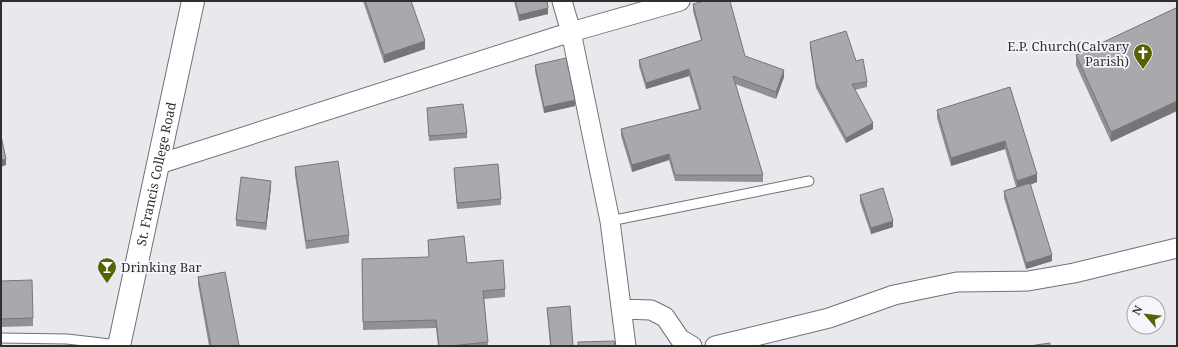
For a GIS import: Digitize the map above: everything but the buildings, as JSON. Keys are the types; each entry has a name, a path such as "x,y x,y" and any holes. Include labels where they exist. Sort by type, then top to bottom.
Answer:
{"main road":[{"name":"St. Francis College Road","path":"119,346 193,1"}],"street":[{"path":"562,1 571,32 610,221 626,346"},
{"path":"159,164 571,32 680,1"},
{"path":"715,346 829,318 894,295 943,284 957,282 1028,281 1074,273 1177,248"},
{"path":"622,309 651,310 665,317 680,339 692,346"}],"lane":[{"path":"610,221 809,181"},
{"path":"1,338 68,340 119,346"}],"place":[{"name":"E.P. Church(Calvary Parish)","path":"1143,70"},
{"name":"Drinking Bar","path":"107,284"}]}
